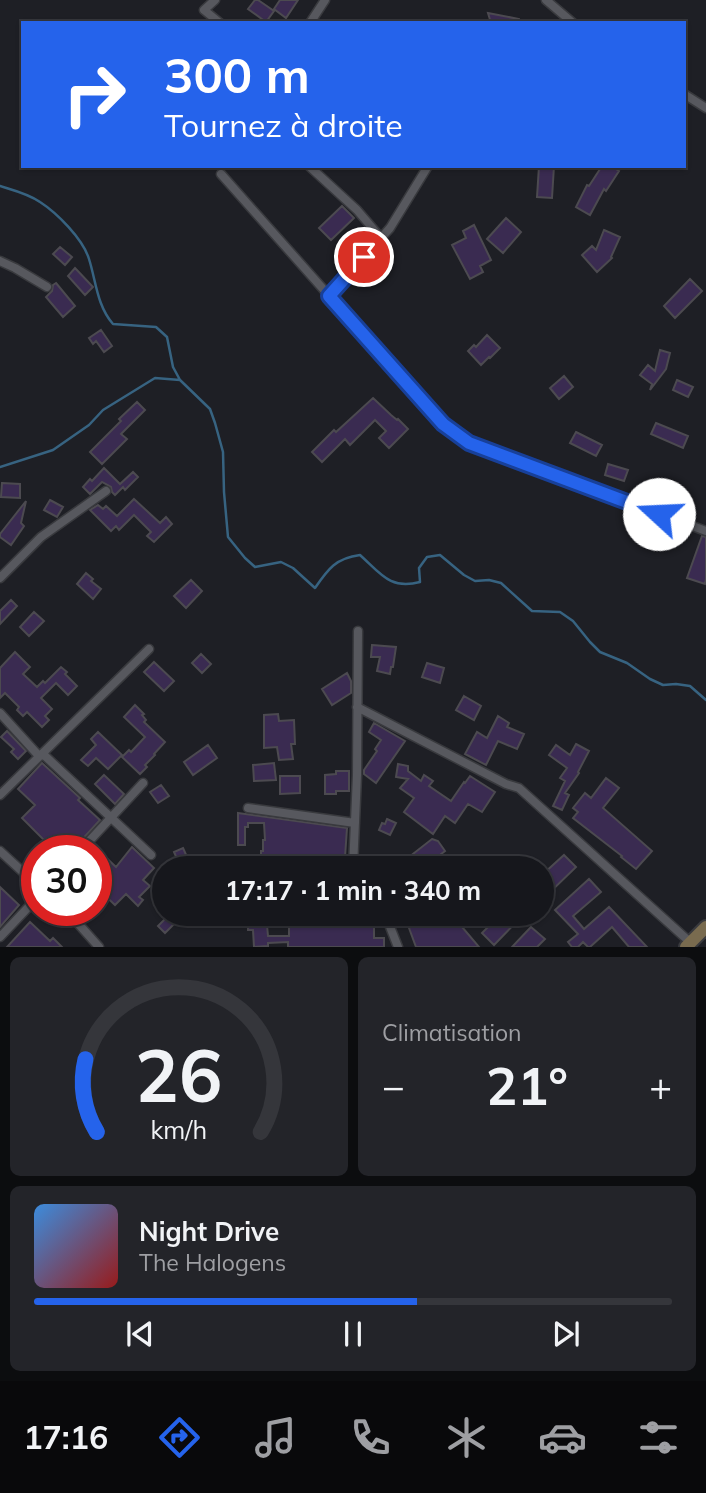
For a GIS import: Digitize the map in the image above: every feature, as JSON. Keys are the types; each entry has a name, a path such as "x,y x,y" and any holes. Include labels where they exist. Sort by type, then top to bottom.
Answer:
{"street":[{"path":"215,0 204,10 218,21"},
{"path":"311,21 325,0"},
{"path":"546,0 567,21"},
{"path":"686,95 706,108"},
{"path":"311,168 357,210 381,238"},
{"path":"329,296 390,228 427,168"},
{"path":"221,174 443,424 469,443 706,531"},
{"path":"0,261 47,287"},
{"path":"0,578 41,537 106,491"},
{"path":"354,856 358,631"},
{"path":"0,795 149,649"},
{"path":"357,707 506,784 519,788 688,945 706,927"},
{"path":"0,713 39,756"},
{"path":"39,756 44,755 151,855"},
{"path":"95,835 143,783"},
{"path":"248,808 355,823"},
{"path":"0,851 21,870"},
{"path":"0,937 21,915"},
{"path":"80,926 99,947"},
{"path":"390,926 398,947"}],"building":[{"path":"258,0 274,11 265,21 248,9"},
{"path":"280,0 298,0 286,18 274,9"},
{"path":"488,13 519,19 519,21 490,21"},
{"path":"539,168 554,168 552,198 537,197"},
{"path":"601,168 614,168 619,171 606,191 604,189 590,215 576,207 587,185 589,186"},
{"path":"342,206 354,218 331,240 319,228"},
{"path":"506,218 521,232 503,253 487,239"},
{"path":"474,225 491,260 480,266 483,272 470,279 452,245 466,238 463,231"},
{"path":"604,230 620,237 612,258 597,272 582,255 592,246 596,250"},
{"path":"60,247 72,257 65,265 53,254"},
{"path":"75,268 93,287 85,295 68,276"},
{"path":"690,279 702,291 675,318 664,306"},
{"path":"56,283 75,306 63,317 46,297"},
{"path":"101,330 112,346 104,352 96,341 93,344 89,338"},
{"path":"487,335 500,348 481,365 468,351"},
{"path":"660,350 670,353 666,369 650,390 652,384 640,375 648,365 655,371"},
{"path":"564,376 573,387 559,399 550,388"},
{"path":"677,380 693,387 688,397 673,390"},
{"path":"373,398 408,429 389,448 379,438 386,431 375,420 350,445 345,439 322,462 312,452"},
{"path":"137,402 145,410 121,434 127,439 102,464 90,452"},
{"path":"656,423 688,436 683,448 651,434"},
{"path":"576,432 602,445 596,456 570,443"},
{"path":"608,464 628,470 624,481 605,475"},
{"path":"104,468 120,484 133,472 138,477 125,490 123,487 115,495 111,487 102,482 90,494 83,487"},
{"path":"2,483 20,484 20,498 1,497"},
{"path":"134,499 160,523 166,517 172,524 154,542 147,536 151,532 134,515 119,530 116,526 111,531 90,510 98,505 103,509 106,506 117,516"},
{"path":"50,500 63,507 57,517 44,510"},
{"path":"26,501 21,523 24,526 11,545 0,537 0,534"},
{"path":"702,536 706,537 705,584 687,578"},
{"path":"86,573 101,589 93,599 77,584"},
{"path":"191,580 202,591 186,608 174,596"},
{"path":"11,600 17,606 0,624 0,611"},
{"path":"34,612 44,621 29,636 20,627"},
{"path":"372,645 396,647 390,674 377,671 380,657 371,657"},
{"path":"15,652 30,667 23,674 37,687 61,667 77,686 68,695 56,683 41,698 52,709 45,716 49,720 42,727 27,712 23,716 17,710 19,707 5,693 0,698 0,668"},
{"path":"201,654 211,664 202,673 192,663"},
{"path":"154,662 174,681 164,691 144,672"},
{"path":"427,663 444,668 440,683 422,677"},
{"path":"347,673 351,681 351,693 332,705 322,689"},
{"path":"464,696 481,706 474,720 456,710"},
{"path":"135,705 144,714 144,722 165,742 140,774 122,757 129,750 131,752 145,737 124,717"},
{"path":"278,714 279,721 294,720 295,744 291,744 293,759 279,760 277,747 264,748 264,715"},
{"path":"498,716 509,723 507,727 524,734 517,749 498,741 486,765 465,754 477,732 487,738"},
{"path":"374,723 405,741 376,783 364,774 381,740 369,732"},
{"path":"7,731 26,751 18,759 11,752 14,749 1,737"},
{"path":"98,732 122,755 108,769 96,758 88,766 81,760 96,745 91,739"},
{"path":"576,744 589,751 579,773 565,793 569,795 562,810 553,806 565,781 560,778 567,768 549,755 556,745 570,755"},
{"path":"208,745 217,758 193,775 184,762"},
{"path":"42,763 100,820 86,835 39,835 22,818 35,805 18,789"},
{"path":"274,763 276,780 254,781 253,765"},
{"path":"398,764 408,766 408,771 421,781 424,775 433,781 429,786 451,801 470,776 495,792 482,812 468,804 455,823 445,816 433,834 404,812 414,798 400,788 408,779 396,777"},
{"path":"336,771 349,771 349,791 325,794 325,775 336,774"},
{"path":"104,775 124,794 115,804 95,784"},
{"path":"280,776 300,776 300,793 280,794"},
{"path":"606,778 619,788 603,808 652,851 636,869 573,818 578,812 573,808 585,793 591,798"},
{"path":"161,785 169,796 158,803 150,792"},
{"path":"238,813 347,828 345,856 261,856 265,840 264,823 248,823 248,827 245,827 245,845 238,845"},
{"path":"387,819 396,823 390,835 379,830"},
{"path":"432,839 438,841 445,851 439,856 410,856"},
{"path":"132,847 152,866 152,870 143,880 150,886 139,897 143,900 138,906 126,894 115,905 112,902 112,863 116,867"},
{"path":"183,848 187,856 176,856 174,852"},
{"path":"564,855 576,867 554,888 554,864"},
{"path":"589,879 601,892 573,916 584,929 609,907 647,947 629,947 612,927 590,947 583,942 578,947 572,947 568,942 578,934 555,910"},
{"path":"0,887 19,905 0,927"},
{"path":"26,926 34,926 50,941 53,938 62,947 7,947"},
{"path":"158,926 172,926 165,933"},
{"path":"248,926 267,926 268,936 289,936 289,926 374,926 374,938 384,938 384,947 288,947 288,942 254,947 253,930 248,930"},
{"path":"461,926 479,947 416,947 409,928"},
{"path":"489,926 512,926 494,945 482,933"},
{"path":"531,927 545,939 537,947 512,947"}],"waterway":[{"path":"0,186 26,194 40,202 75,235 86,251 100,301 113,324 156,327 167,337 173,367 180,380 210,409 215,423 223,452 228,537 255,567 281,562 293,568 315,588 333,566 360,555 387,579 410,584 420,582 419,568 427,557 440,555 475,581 501,583 532,611 560,612 573,621 600,652 627,663 663,685 690,686 706,700"},
{"path":"0,467 53,450 89,425 103,410 155,378 180,380"}],"route":[{"path":"364,257 329,296 443,424 469,443 659,514"}]}
